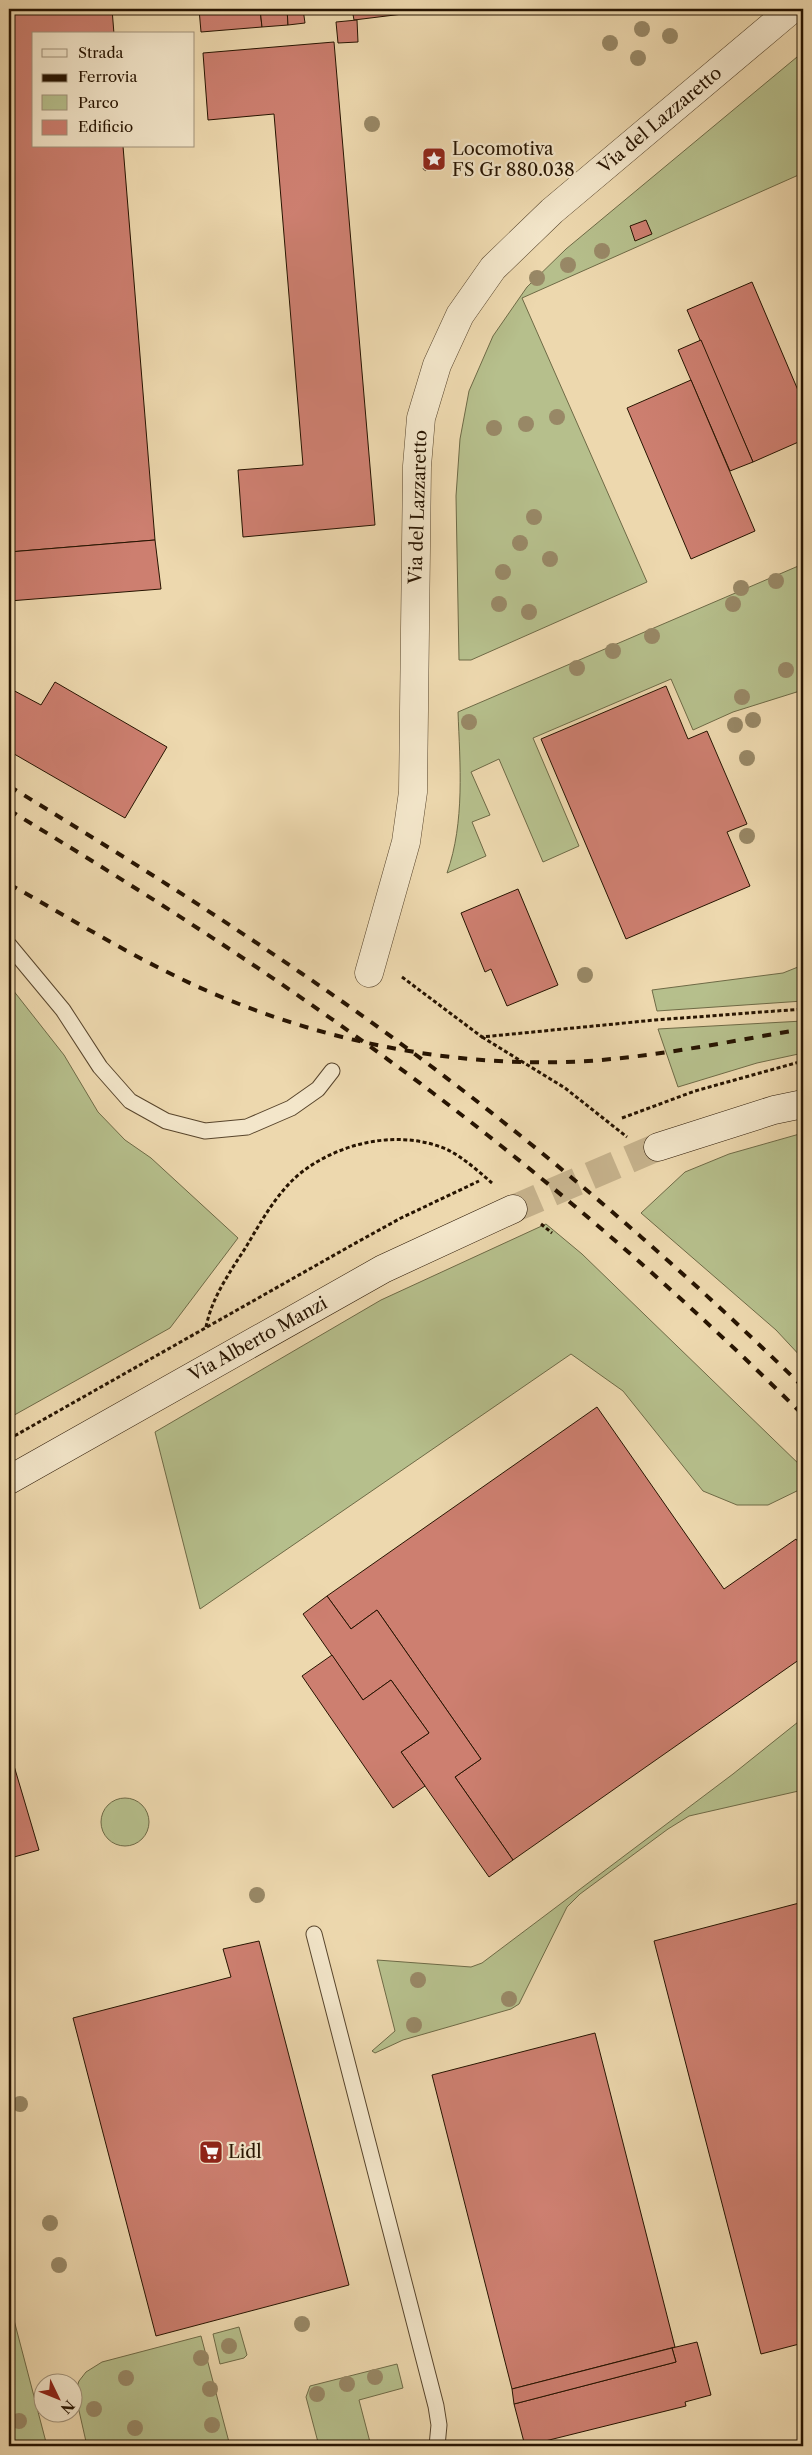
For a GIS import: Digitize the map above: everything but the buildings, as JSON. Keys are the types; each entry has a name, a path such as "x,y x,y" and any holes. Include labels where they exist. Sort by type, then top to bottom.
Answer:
{"street":[{"name":"Via del Lazzaretto","path":"372,965 406,842 413,792 417,466 422,418 437,365 460,315 493,268 552,211 792,9"},
{"path":"658,1147 774,1110 803,1104"},
{"name":"Via Alberto Manzi","path":"9,1480 383,1269 516,1206"}],"lane":[{"path":"9,945 63,1010 100,1067 130,1101 166,1121 205,1131 247,1127 291,1108 318,1089 332,1071"},
{"path":"314,1934 436,2406 439,2425 437,2446"}],"path":[{"path":"372,965 482,1037 565,1088 632,1140"},
{"path":"482,1037 655,1020 803,1009"},
{"path":"622,1118 695,1091 803,1061"},
{"path":"206,1328 210,1307 264,1217 283,1192 305,1170 331,1155 358,1145 395,1139 426,1142 448,1150 470,1164 516,1206 552,1233"},
{"path":"9,1439 401,1218 479,1181"}],"green space":[{"path":"803,52 803,173 522,298 647,582 471,660 459,660 456,496 460,439 469,391 493,336 527,287 566,249"},
{"path":"803,564 803,690 733,712 693,730 671,679 533,738 579,846 543,862 499,759 471,772 490,815 472,822 486,856 447,873 457,834 459,813 458,712"},
{"path":"803,965 803,1001 657,1011 652,990 783,973"},
{"path":"9,985 64,1055 98,1112 125,1140 151,1158 238,1238 170,1328 9,1418"},
{"path":"803,1021 803,1053 757,1063 678,1087 658,1029"},
{"path":"803,1133 803,1359 776,1330 641,1213 685,1172 729,1154"},
{"path":"546,1224 582,1254 803,1468 803,1488 768,1505 737,1505 703,1491 623,1391 571,1354 200,1609 155,1432 381,1300"},
{"path":"803,1718 803,1790 689,1816 668,1829 580,1894 567,1907 519,2004 511,2009 403,2040 375,2053 372,2051 395,2031 377,1960 471,1967 482,1963 733,1774"},
{"path":"125,1798 134,1800 142,1805 147,1813 149,1822 147,1831 142,1839 134,1844 125,1846 116,1844 108,1839 103,1831 101,1822 103,1813 108,1805 116,1800"},
{"path":"9,2301 32,2389 32,2422 41,2422 47,2446 9,2446"},
{"path":"239,2327 247,2355 244,2358 220,2364 213,2334"},
{"path":"201,2336 230,2446 87,2446 82,2422 82,2377 86,2372 102,2362"},
{"path":"397,2364 403,2388 359,2400 371,2446 319,2446 306,2397 310,2386"}],"tunnel":[{"path":"513,1209 658,1147"}],"railway":[{"path":"424,170 444,147"},
{"path":"9,786 229,924 368,1020 433,1068 498,1118 623,1221 684,1275 803,1387"},
{"path":"9,810 227,947 414,1078 530,1169 642,1264 697,1313 803,1415"},
{"path":"9,884 122,948 209,992 281,1019 367,1043 411,1051 499,1061 588,1061 669,1052 803,1029"}],"place":[{"name":"Locomotiva FS Gr 880.038","path":"434,159"},
{"name":"Lidl","path":"211,2152"}]}
